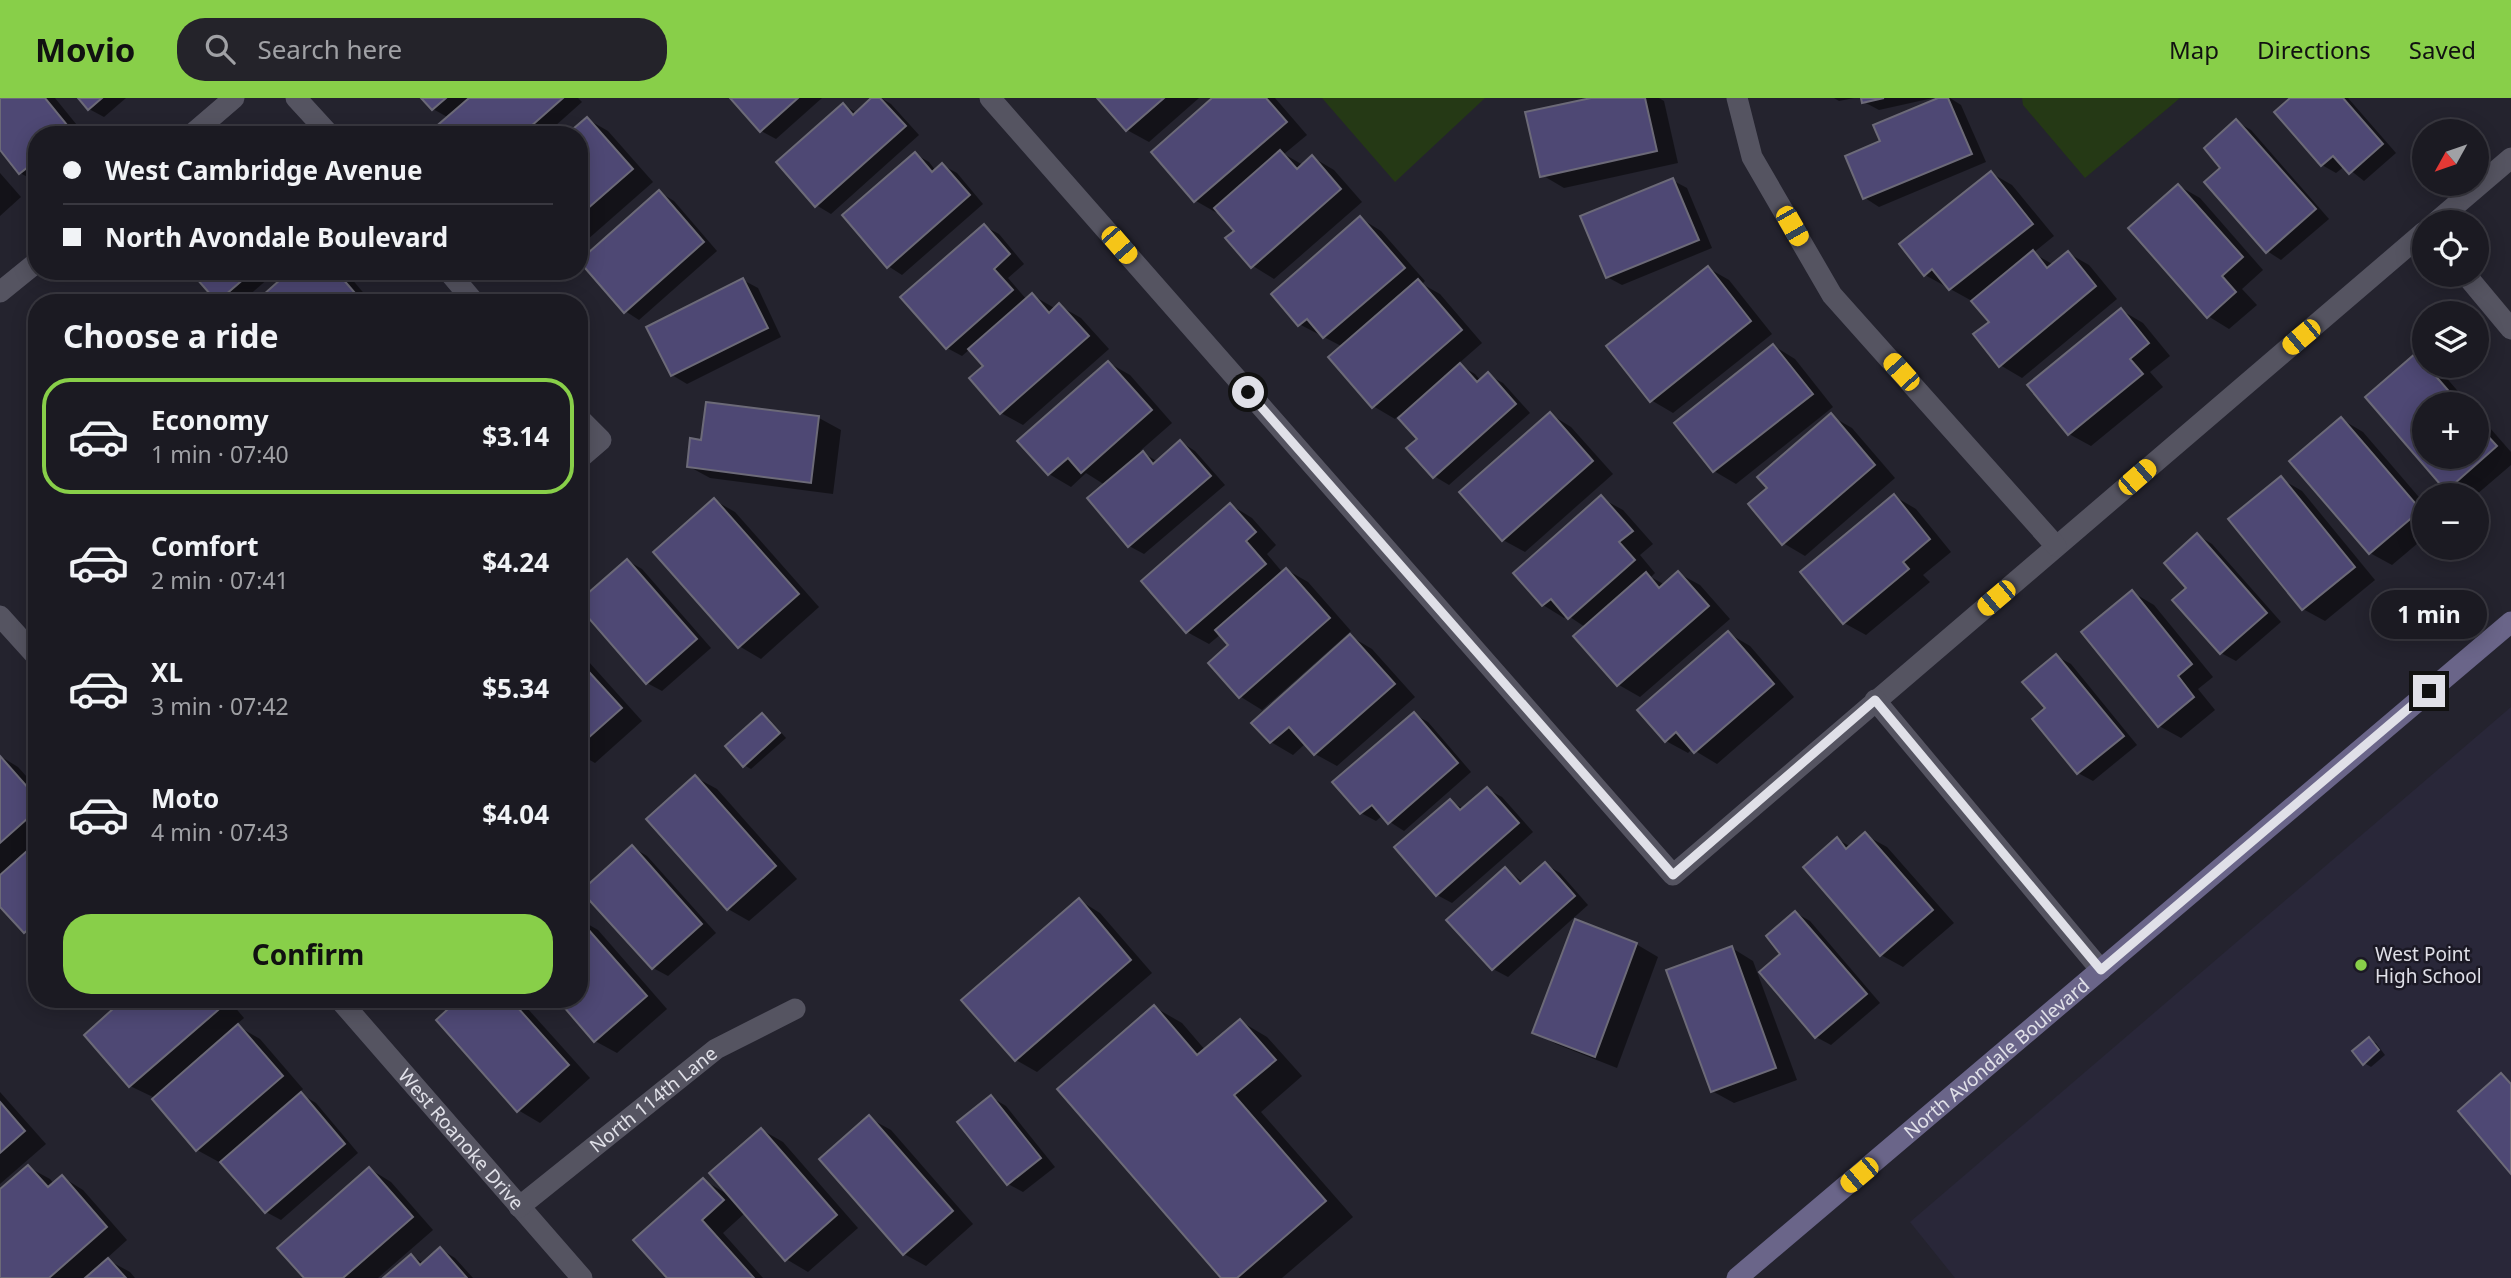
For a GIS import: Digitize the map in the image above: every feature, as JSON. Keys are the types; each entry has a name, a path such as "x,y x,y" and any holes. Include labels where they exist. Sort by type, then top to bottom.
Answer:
{"main road":[{"name":"North Avondale Boulevard","path":"1737,1278 2511,622"}],"street":[{"path":"201,126 234,98"},
{"path":"296,98 322,126"},
{"path":"990,98 1673,875 2412,242"},
{"path":"1737,98 1752,157 1832,295 2056,546"},
{"path":"2450,210 2511,158"},
{"path":"0,292 28,269"},
{"path":"456,280 467,294"},
{"path":"2476,287 2511,329"},
{"path":"588,427 601,440 588,451"},
{"path":"0,616 28,647"},
{"path":"1875,700 2101,970"},
{"name":"West Roanoke Drive","path":"347,1008 582,1278"},
{"name":"North 114th Lane","path":"519,1207 716,1049 795,1009"}],"shaded area":[{"name":"West Point High School","path":"2511,707 2511,1278 1955,1278 1910,1222"}],"green space":[{"path":"1322,98 1485,98 1395,182"},
{"path":"2022,98 2180,98 2085,178 2023,105"}],"building":[{"path":"0,98 45,98 68,126 28,126 28,167 19,174 0,150"},
{"path":"78,98 102,98 88,110"},
{"path":"421,98 446,98 432,110"},
{"path":"469,98 563,98 531,126 437,126"},
{"path":"730,98 798,98 760,132"},
{"path":"871,98 880,98 906,126 815,207 776,162 843,103 853,115"},
{"path":"1097,98 1164,98 1126,131"},
{"path":"1212,98 1266,98 1287,122 1194,202 1151,152"},
{"path":"1591,98 1645,98 1657,151 1540,177 1525,112"},
{"path":"1861,98 1884,98 1862,103"},
{"path":"1938,98 1948,98 1972,154 1863,199 1845,156 1880,141 1873,125"},
{"path":"2290,98 2343,98 2383,144 2349,174 2333,156 2321,166 2274,112"},
{"path":"587,117 633,169 588,208 588,126 576,126"},
{"path":"2236,119 2316,209 2266,253 2204,182 2220,168 2204,148"},
{"path":"1280,150 1297,169 1312,155 1341,189 1251,268 1225,238 1234,231 1214,208"},
{"path":"915,152 932,172 942,163 970,195 887,268 842,215"},
{"path":"1991,171 2033,224 1949,290 1932,269 1924,276 1899,244"},
{"path":"1673,178 1699,240 1606,278 1580,216"},
{"path":"2178,184 2243,257 2222,276 2236,292 2207,318 2128,228"},
{"path":"659,190 704,242 624,313 588,271 588,253"},
{"path":"1360,216 1405,268 1323,338 1307,319 1298,326 1271,294"},
{"path":"984,224 1010,254 994,269 1013,290 946,349 900,297"},
{"path":"2033,250 2047,268 2068,251 2096,286 1999,367 1973,334 1989,322 1971,301"},
{"path":"1708,266 1751,321 1650,402 1606,346"},
{"path":"743,278 768,328 671,376 646,327"},
{"path":"1418,279 1462,330 1372,408 1328,357"},
{"path":"198,280 243,280 226,294 210,294"},
{"path":"280,280 344,280 356,294 264,294"},
{"path":"1032,293 1049,313 1059,303 1089,336 1000,414 969,378 983,366 968,349"},
{"path":"2121,308 2149,343 2130,359 2143,374 2068,435 2027,385"},
{"path":"1773,344 1813,394 1713,472 1674,423"},
{"path":"2412,356 2412,378 2437,378 2450,392 2412,392 2412,452 2365,397"},
{"path":"1108,361 1152,410 1081,473 1068,458 1048,475 1017,441"},
{"path":"1460,363 1477,382 1488,372 1516,404 1433,478 1406,448 1417,439 1398,418"},
{"path":"706,402 819,416 811,483 687,467 690,438 701,440"},
{"path":"1550,412 1593,461 1502,541 1459,492"},
{"path":"1831,413 1875,465 1782,545 1748,504 1767,488 1757,477"},
{"path":"2341,417 2412,500 2412,518 2369,554 2289,461"},
{"path":"2489,437 2497,446 2489,453"},
{"path":"1180,440 1211,476 1128,547 1087,498 1143,451 1153,464"},
{"path":"2427,469 2471,469 2455,483 2439,483"},
{"path":"2281,476 2355,567 2302,610 2228,519"},
{"path":"1894,494 1930,539 1903,562 1909,569 1843,624 1800,572"},
{"path":"1601,495 1633,531 1619,542 1635,560 1568,619 1551,599 1542,606 1513,573"},
{"path":"714,498 799,594 738,648 653,552"},
{"path":"1230,503 1256,532 1246,541 1266,564 1186,633 1141,581"},
{"path":"2197,533 2267,613 2220,654 2172,600 2186,588 2164,563"},
{"path":"627,559 697,639 646,684 588,617 588,593"},
{"path":"1286,568 1330,618 1239,698 1208,663 1228,645 1215,630"},
{"path":"1678,571 1709,606 1617,686 1573,636 1646,572 1659,588"},
{"path":"2132,590 2192,664 2178,676 2194,697 2158,727 2081,632"},
{"path":"1728,631 1774,684 1694,753 1676,732 1665,742 1637,710"},
{"path":"1350,634 1395,684 1314,755 1289,727 1270,743 1251,723"},
{"path":"2056,654 2124,736 2077,774 2032,719 2045,708 2022,682"},
{"path":"588,671 622,708 588,738"},
{"path":"1414,712 1458,763 1388,824 1372,805 1360,814 1332,782"},
{"path":"762,713 780,733 743,767 725,746"},
{"path":"0,756 28,788 28,818 0,843"},
{"path":"695,775 776,866 727,910 646,819"},
{"path":"1487,787 1519,823 1436,896 1394,847 1450,799 1460,810"},
{"path":"1865,832 1933,910 1880,956 1803,867 1837,837 1846,849"},
{"path":"632,845 702,924 652,969 588,899 588,885"},
{"path":"28,850 28,930 24,933 0,907 0,875"},
{"path":"1545,862 1575,896 1492,970 1446,920 1505,867 1520,884"},
{"path":"1079,898 1131,960 1015,1061 961,1000"},
{"path":"1795,911 1867,994 1815,1038 1759,972 1780,954 1766,936"},
{"path":"1575,919 1637,943 1595,1057 1532,1033"},
{"path":"588,929 647,996 594,1042 565,1008 588,1008"},
{"path":"1732,946 1776,1068 1711,1092 1666,970"},
{"path":"1154,1005 1197,1055 1240,1019 1276,1060 1234,1095 1326,1201 1237,1278 1221,1278 1057,1089"},
{"path":"114,1008 221,1008 129,1087 84,1035"},
{"path":"449,1008 518,1008 569,1065 517,1112 436,1020"},
{"path":"238,1024 283,1076 196,1151 152,1099"},
{"path":"2369,1037 2379,1050 2363,1065 2352,1051"},
{"path":"2501,1073 2511,1084 2511,1174 2458,1111"},
{"path":"301,1092 345,1144 265,1213 220,1162"},
{"path":"991,1095 1041,1158 1007,1185 957,1122"},
{"path":"0,1102 25,1131 0,1153"},
{"path":"869,1115 953,1211 903,1255 819,1159"},
{"path":"761,1128 837,1215 785,1261 709,1173"},
{"path":"28,1165 48,1187 62,1175 107,1227 49,1278 0,1278 0,1189"},
{"path":"369,1167 413,1217 343,1278 304,1278 277,1248"},
{"path":"703,1178 724,1200 702,1220 754,1278 667,1278 633,1240"},
{"path":"440,1247 467,1278 383,1278 411,1254 420,1265"},
{"path":"108,1258 126,1278 85,1278"}],"place":[{"name":"West Point High School","path":"2361,965"}],"route":[{"path":"1248,392 1673,875 1875,700 2101,970 2429,691"}]}
